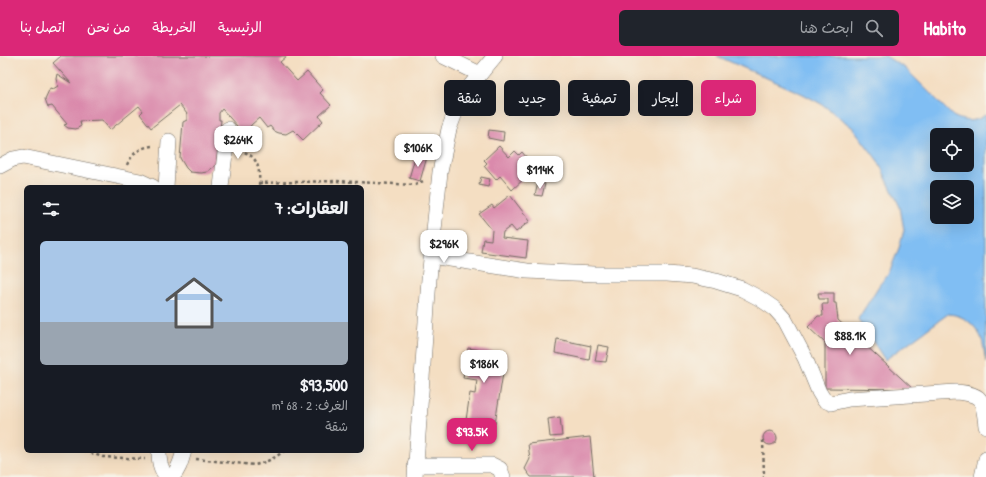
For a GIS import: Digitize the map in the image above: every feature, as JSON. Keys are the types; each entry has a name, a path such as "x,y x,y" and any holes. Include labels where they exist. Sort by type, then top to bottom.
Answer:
{"street":[{"path":"443,56 480,74"},
{"path":"495,56 458,105 449,129 440,172 431,256 415,471 492,465 500,469 503,477"},
{"path":"221,185 228,129"},
{"path":"166,185 169,143"},
{"path":"0,166 12,159 23,157 140,181 149,185"},
{"path":"431,256 527,271 595,274 667,274 692,276 716,281 742,289 759,298 785,320 805,358 824,400 831,403 849,399 956,392 968,393 977,395 982,401 986,426"},
{"path":"172,477 176,472 183,454"},
{"path":"159,455 163,473 167,477"},
{"path":"982,477 986,459"}],"path":[{"path":"125,178 129,160 138,151 150,146 169,143"},
{"path":"226,148 240,150 252,156 257,162 259,169 259,183 336,181 415,185 440,172"},
{"path":"763,440 764,477"},
{"path":"91,453 103,457 159,455"},
{"path":"183,454 254,465 276,457 281,453"}],"water":[{"path":"717,56 885,56 905,68 953,116 970,121 978,119 986,114 986,362 982,340 978,332 968,321 958,316 948,314 885,360 858,319 880,284 888,275 899,248 904,230 900,207 878,161 853,128 823,105 803,94"}],"building":[{"path":"61,56 287,56 280,62 297,81 307,72 323,90 320,93 331,105 319,116 323,121 303,140 293,130 286,134 274,131 270,126 267,128 259,118 251,125 247,133 238,132 237,126 222,109 219,113 219,120 221,120 216,165 207,172 190,172 180,158 183,122 187,120 187,114 180,105 151,128 140,114 143,111 139,106 110,130 102,120 80,121 81,126 76,129 68,128 64,125 67,124 52,106 48,107 45,99 50,88 53,89 58,86 56,79 57,74 71,83 53,63"},
{"path":"489,130 504,132 503,141 488,138"},
{"path":"499,146 509,157 515,151 519,155 522,152 538,171 528,179 526,177 512,190 500,176 496,180 484,166 487,163 484,160"},
{"path":"416,154 427,157 420,181 409,178"},
{"path":"481,177 490,179 488,187 479,185"},
{"path":"538,183 545,184 542,196 535,195"},
{"path":"510,195 530,221 516,232 511,226 503,232 502,238 528,241 526,258 481,252 483,239 491,240 492,230 479,214 492,205 494,208"},
{"path":"818,293 834,293 834,303 836,303 838,320 913,389 825,388 825,343 808,327 818,316 823,316 822,304 828,304 828,299 819,299"},
{"path":"557,339 591,346 589,360 555,353"},
{"path":"598,345 609,347 606,362 595,361"},
{"path":"468,348 506,354 495,424 466,420 470,393 475,394 477,380 463,378"},
{"path":"560,417 562,436 550,437 548,419"},
{"path":"770,431 775,433 777,438 775,443 770,445 765,443 763,438 765,433"},
{"path":"590,437 594,477 531,477 525,469 530,459 528,444"}]}
